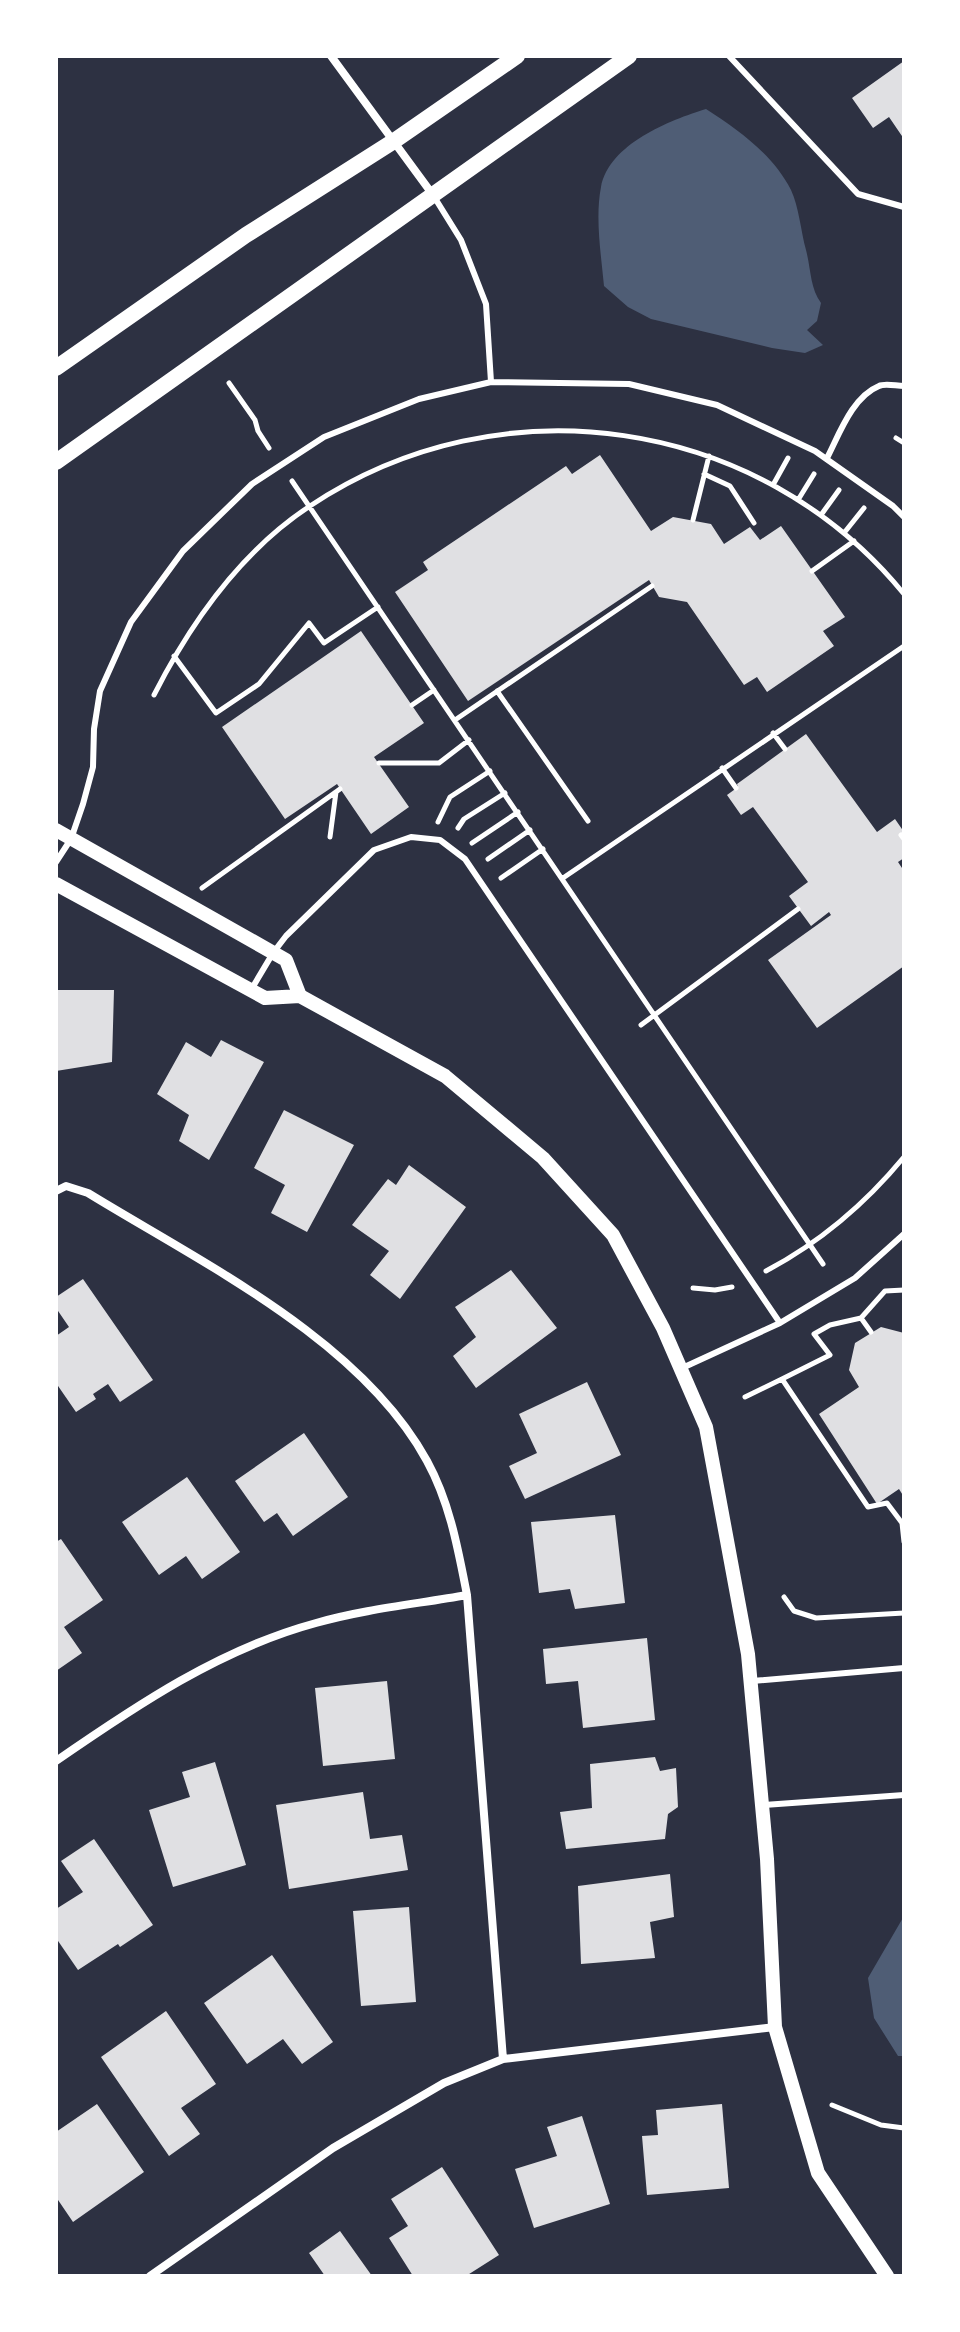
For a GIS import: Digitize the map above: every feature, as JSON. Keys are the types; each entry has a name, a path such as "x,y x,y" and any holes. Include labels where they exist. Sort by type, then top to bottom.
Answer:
{"main road":[{"path":"56,368 246,235 394,141 517,56"},
{"path":"56,462 629,56"}],"street":[{"path":"331,56 433,195"},
{"path":"56,830 286,960 300,996"},
{"path":"56,884 265,998 300,996 445,1076 543,1158 613,1235 663,1328 706,1427 731,1550 751,1681 775,2027 818,2173 887,2276"},
{"path":"56,1191 66,1186 88,1193 292,1318 346,1363 391,1409 427,1461 453,1522 467,1595 503,2059"},
{"path":"56,1761 149,1698 234,1652 316,1623 467,1595"},
{"path":"150,2276 333,2148 444,2083 503,2059 775,2027"}],"lane":[{"path":"729,56 858,194 904,207"},
{"path":"433,195 461,240 486,304 491,382"},
{"path":"56,862 71,839 93,767 94,729 100,691 131,622 183,551 252,484 324,437 419,399 491,382 629,384 717,405 797,442 825,457 904,517"},
{"path":"825,457 849,415 864,396 880,385 904,386"},
{"path":"251,990 290,932 374,850 411,837 440,840 458,853 472,869 780,1323"},
{"path":"680,1369 780,1323 855,1278 904,1234"},
{"path":"751,1681 904,1668"},
{"path":"762,1805 904,1795"}],"path":[{"path":"229,383 255,420 270,449"},
{"path":"154,695 174,656 211,601 244,563 310,506 369,474 415,454 490,435 546,430 601,433 645,438 709,456 773,485 821,515 854,541 904,594"},
{"path":"896,438 904,443"},
{"path":"773,485 797,442"},
{"path":"693,520 709,456"},
{"path":"798,500 825,457"},
{"path":"704,474 730,486 754,523"},
{"path":"821,515 849,475"},
{"path":"292,481 823,1264"},
{"path":"844,533 875,493"},
{"path":"812,571 854,541"},
{"path":"455,720 652,586"},
{"path":"174,656 216,713 259,684 309,623 324,643 378,607"},
{"path":"563,878 904,646"},
{"path":"412,705 434,690"},
{"path":"497,691 588,821"},
{"path":"773,733 785,749"},
{"path":"379,763 439,763 469,740"},
{"path":"722,768 736,788"},
{"path":"429,839 450,797 490,771"},
{"path":"198,891 338,791 330,837"},
{"path":"446,844 464,819 505,793"},
{"path":"458,853 518,812"},
{"path":"472,869 530,830"},
{"path":"485,889 543,849"},
{"path":"641,1025 798,909"},
{"path":"693,1288 727,1290 810,1245 873,1192 904,1157"},
{"path":"745,1397 830,1355 814,1334 830,1325 861,1318 885,1291 904,1290"},
{"path":"861,1318 871,1332"},
{"path":"782,1379 868,1507 887,1503 902,1523 904,1542"},
{"path":"784,1597 794,1611 816,1618 904,1613"},
{"path":"832,2105 881,2125 904,2128"}],"water":[{"path":"706,109 754,144 784,177 791,190 813,285 821,303 817,321 807,330 823,345 805,353 651,319 628,307 604,286 599,211 606,172 628,146 643,136"},
{"path":"904,1916 904,2056 898,2056 874,2018 868,1978"}],"building":[{"path":"904,61 904,139 889,117 873,128 852,98"},
{"path":"600,455 651,531 673,517 711,524 724,544 750,527 760,540 781,526 845,617 823,631 834,646 767,692 757,677 744,685 687,602 659,597 649,580 468,701 395,592 428,570 423,562 566,466 572,474"},
{"path":"361,631 424,723 374,757 409,807 371,834 337,784 285,819 222,727"},
{"path":"806,734 877,832 895,819 904,832 904,858 898,862 904,871 904,966 817,1028 768,960 831,915 829,912 811,926 789,896 808,882 753,807 741,815 727,795 738,787 737,784"},
{"path":"56,990 114,990 112,1062 56,1071"},
{"path":"221,1040 264,1062 209,1160 179,1141 189,1115 157,1094 186,1042 211,1057"},
{"path":"284,1110 354,1145 307,1232 271,1213 285,1185 254,1168"},
{"path":"409,1165 466,1207 400,1299 370,1275 389,1251 352,1225 388,1179 396,1185"},
{"path":"511,1270 557,1328 476,1388 453,1356 476,1337 455,1307"},
{"path":"83,1279 153,1380 120,1402 108,1384 93,1394 96,1399 76,1412 56,1383 56,1336 69,1327 56,1308 56,1297"},
{"path":"881,1327 904,1333 904,1497 899,1489 877,1504 819,1414 859,1387 849,1370 855,1343"},
{"path":"587,1382 621,1455 525,1499 509,1466 537,1453 519,1414"},
{"path":"304,1433 348,1497 293,1536 277,1513 264,1522 235,1481"},
{"path":"187,1477 240,1552 202,1579 186,1556 159,1575 122,1522"},
{"path":"615,1515 625,1603 575,1609 570,1589 539,1593 531,1522"},
{"path":"61,1539 103,1600 64,1627 82,1653 56,1671 56,1542"},
{"path":"647,1638 655,1720 583,1728 578,1681 546,1684 543,1649"},
{"path":"387,1681 395,1759 323,1766 315,1688"},
{"path":"655,1757 660,1771 676,1768 678,1807 668,1814 665,1839 566,1849 560,1812 592,1808 590,1764"},
{"path":"215,1762 246,1865 173,1887 149,1810 190,1797 182,1772"},
{"path":"363,1792 370,1839 402,1835 408,1870 289,1889 276,1805"},
{"path":"94,1839 153,1925 78,1970 56,1938 56,1909 83,1892 61,1861"},
{"path":"670,1874 674,1917 650,1922 655,1958 581,1964 578,1886"},
{"path":"409,1907 416,2002 361,2006 353,1911"},
{"path":"272,1955 333,2042 302,2064 283,2039 247,2064 204,2003"},
{"path":"166,2011 216,2084 181,2108 200,2134 169,2156 101,2057"},
{"path":"97,2104 144,2172 73,2222 56,2197 56,2132"},
{"path":"722,2104 729,2188 647,2195 642,2136 658,2135 656,2110"},
{"path":"582,2116 610,2204 534,2228 515,2169 557,2156 547,2127"},
{"path":"442,2167 499,2255 466,2276 413,2276 389,2238 408,2226 391,2199"},
{"path":"340,2231 372,2276 325,2276 309,2253"}]}
